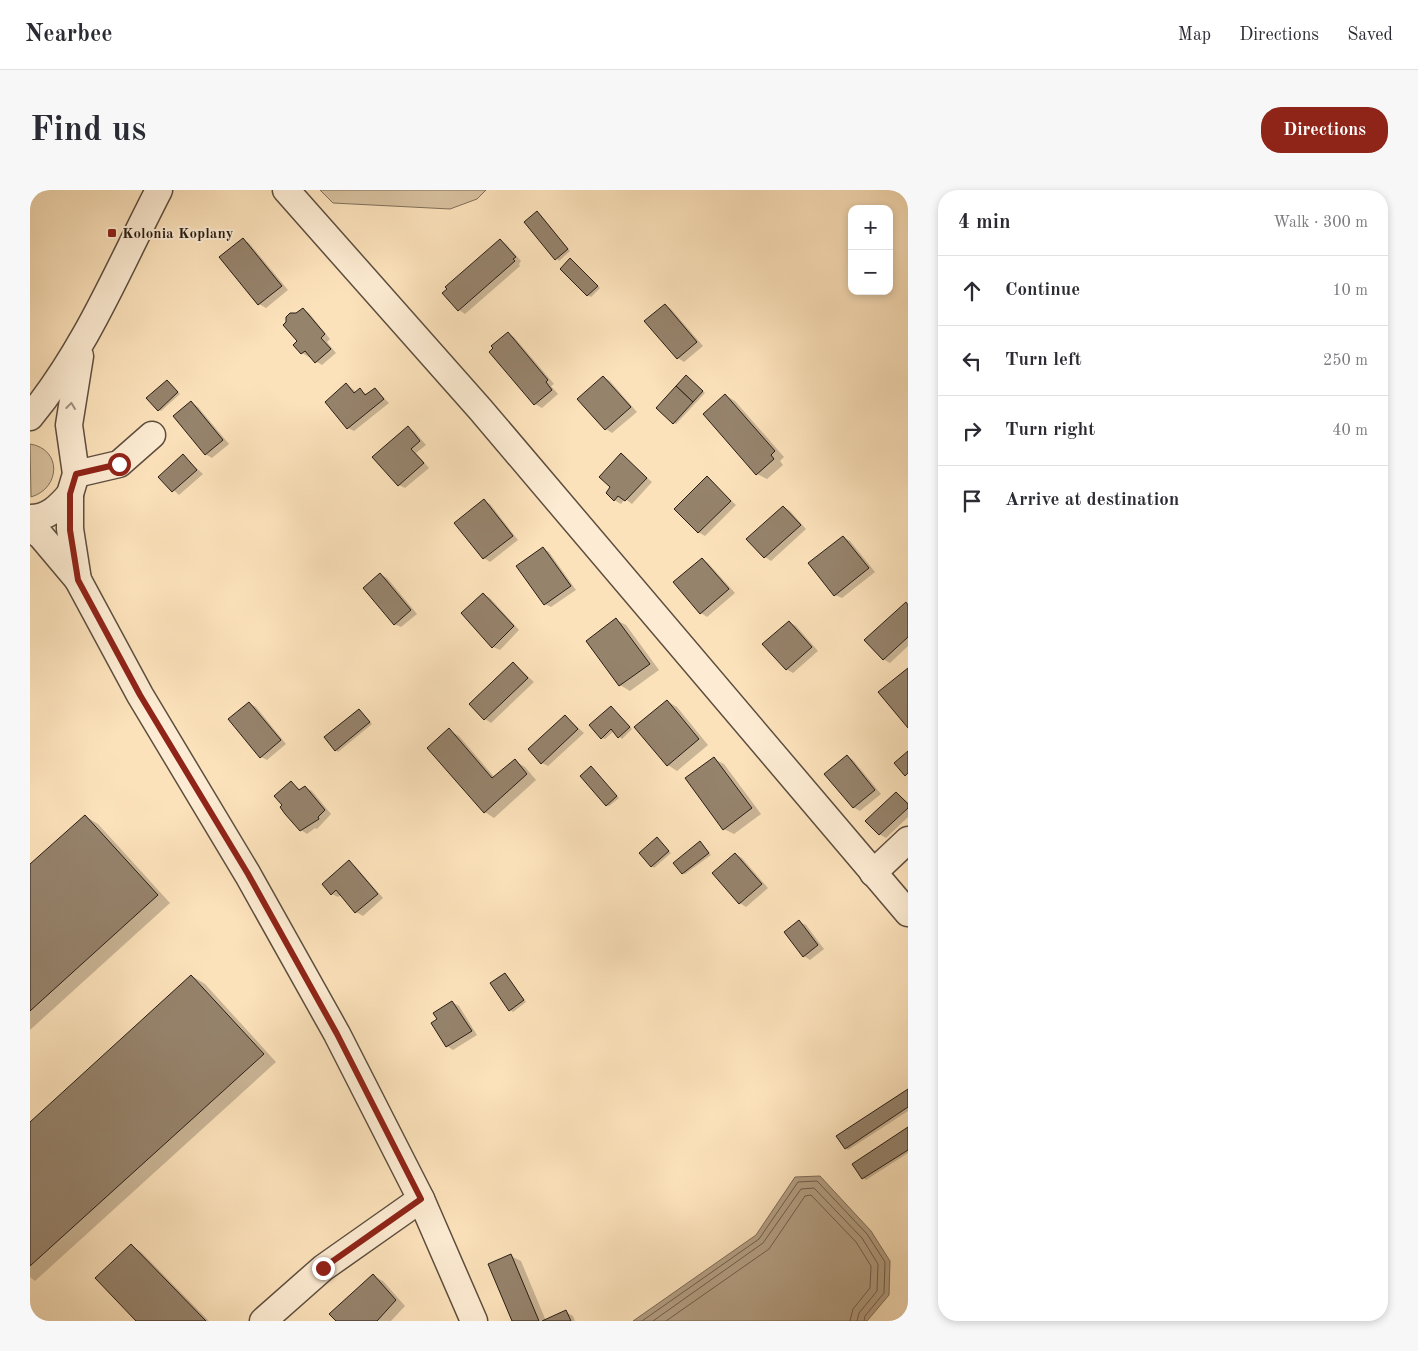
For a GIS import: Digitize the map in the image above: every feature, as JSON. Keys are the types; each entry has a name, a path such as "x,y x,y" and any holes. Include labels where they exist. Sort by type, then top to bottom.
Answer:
{"street":[{"path":"30,417 49,394 84,341 159,190"},
{"path":"286,190 480,410 908,914"},
{"path":"78,580 70,530 73,474 69,425 70,410 84,341"},
{"path":"30,422 46,425 63,437 73,474 57,509 38,518 30,518"},
{"path":"73,474 119,464 152,435"},
{"path":"30,528 40,536 78,580 140,695 248,874 309,984 421,1199 474,1321"},
{"path":"872,873 908,840"},
{"path":"268,1319 323,1268 421,1199"}],"shaded area":[{"path":"320,190 486,190 477,199 450,209 333,203"},
{"path":"30,444 40,447 48,453 54,469 48,486 31,497"}],"water":[{"path":"820,1176 871,1231 890,1261 889,1295 867,1321 633,1321 756,1235 795,1177"}],"building":[{"path":"537,211 568,249 555,260 524,222"},
{"path":"243,238 282,286 258,305 219,257"},
{"path":"500,239 516,257 513,259 515,261 458,311 442,293 447,289 445,287"},
{"path":"570,258 598,286 587,296 560,269"},
{"path":"665,304 697,342 677,359 644,321"},
{"path":"303,308 325,334 321,338 331,349 315,363 305,351 301,354 293,345 297,341 283,325 290,313 296,313"},
{"path":"508,332 548,380 546,382 552,390 534,405 489,352 493,348 491,346"},
{"path":"686,375 703,391 693,402 676,386"},
{"path":"603,376 631,407 605,430 577,399"},
{"path":"167,380 178,392 158,411 146,398"},
{"path":"346,383 354,393 360,388 365,395 375,388 384,399 347,429 325,402"},
{"path":"676,386 693,402 673,424 656,408"},
{"path":"725,394 775,451 771,455 774,459 756,475 703,414"},
{"path":"191,401 223,440 205,455 173,416"},
{"path":"408,426 420,441 411,449 424,463 398,486 372,457"},
{"path":"621,453 647,478 625,501 618,496 614,501 606,493 610,487 599,477"},
{"path":"183,454 197,470 172,492 158,477"},
{"path":"707,476 731,501 698,533 674,509"},
{"path":"484,499 513,536 483,559 454,523"},
{"path":"783,506 801,525 764,558 746,539"},
{"path":"843,536 869,568 834,596 808,563"},
{"path":"543,547 571,586 544,605 516,566"},
{"path":"702,558 729,589 700,614 673,582"},
{"path":"380,573 411,610 394,625 363,588"},
{"path":"483,593 514,626 492,648 461,613"},
{"path":"906,602 908,605 908,637 883,660 864,640"},
{"path":"616,618 650,664 619,686 586,641"},
{"path":"789,621 812,647 786,670 762,644"},
{"path":"513,662 528,678 484,720 469,704"},
{"path":"908,668 908,728 878,692"},
{"path":"667,700 699,739 667,766 634,727"},
{"path":"249,702 281,740 260,758 228,719"},
{"path":"611,706 630,727 618,738 611,729 601,739 589,725"},
{"path":"359,709 370,722 335,751 324,737"},
{"path":"565,715 578,729 541,764 528,749"},
{"path":"449,728 492,778 515,759 527,774 484,813 427,748"},
{"path":"908,751 908,773 905,776 894,763"},
{"path":"847,755 875,790 853,808 824,774"},
{"path":"714,757 752,808 723,830 685,778"},
{"path":"591,766 617,796 606,806 580,776"},
{"path":"291,781 299,790 305,786 325,810 318,817 319,819 300,831 285,814 280,807 282,805 274,796"},
{"path":"896,792 908,804 908,808 879,835 865,821"},
{"path":"85,815 158,895 30,1011 30,864"},
{"path":"657,837 669,851 651,867 639,853"},
{"path":"700,841 709,853 682,874 673,863"},
{"path":"735,853 762,884 739,904 712,873"},
{"path":"349,860 378,894 355,913 336,890 331,895 322,884"},
{"path":"799,920 818,945 803,957 784,932"},
{"path":"505,973 524,1000 509,1011 490,983"},
{"path":"191,975 264,1054 30,1266 30,1122"},
{"path":"452,1001 472,1031 446,1047 431,1023 437,1019 433,1013"},
{"path":"908,1089 908,1107 845,1149 836,1136"},
{"path":"908,1127 908,1150 862,1179 852,1164"},
{"path":"131,1244 206,1321 136,1321 95,1278"},
{"path":"511,1254 539,1321 512,1321 488,1264"},
{"path":"373,1274 396,1300 377,1321 336,1321 329,1314"},
{"path":"566,1310 571,1321 542,1321"}],"place":[{"name":"Kolonia Koplany","path":"112,233"}],"route":[{"path":"119,464 76,474 70,494 70,530 78,580 140,695 248,874 337,1034 421,1199 323,1268"}]}
